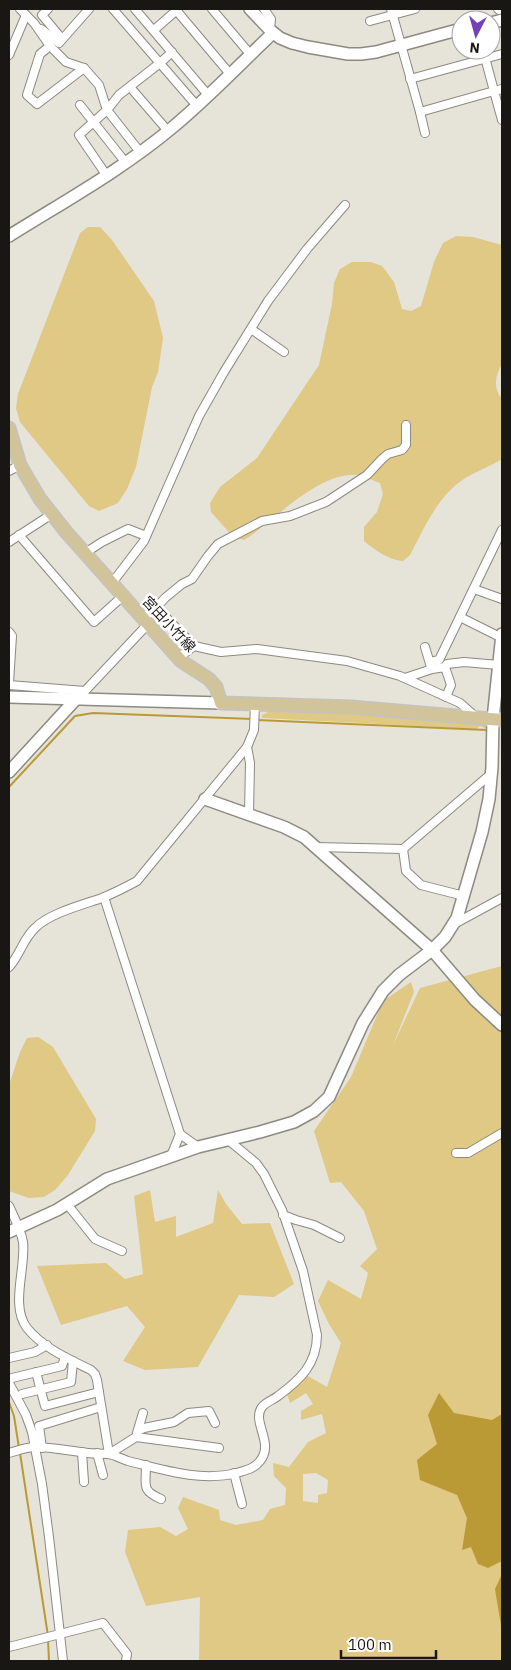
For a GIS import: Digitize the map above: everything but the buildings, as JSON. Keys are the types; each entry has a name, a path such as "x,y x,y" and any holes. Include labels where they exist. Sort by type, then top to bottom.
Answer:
{"main road":[{"name":"宮田小竹線","path":"9,428 14,468 85,553 178,658 209,679 216,687 221,703"},
{"path":"221,703 351,707 498,720"}],"street":[{"path":"20,9 59,43 89,9"},
{"path":"48,9 42,15 62,39"},
{"path":"113,9 197,106"},
{"path":"135,9 208,95"},
{"path":"212,9 250,54"},
{"path":"250,9 271,31 292,43 348,54 361,54 451,32"},
{"path":"9,236 107,176 168,132 230,74 271,31 271,19 264,9"},
{"path":"370,21 392,12 415,9"},
{"path":"154,30 177,10 230,74"},
{"path":"392,12 425,133"},
{"path":"10,49 26,15"},
{"path":"34,23 50,46 66,62 84,68 99,85 107,110 140,152"},
{"path":"50,46 40,54 27,95 37,104 84,68"},
{"path":"107,176 79,135 107,110 119,95 172,52"},
{"path":"410,79 482,60"},
{"path":"486,60 498,90 502,120"},
{"path":"130,87 168,132"},
{"path":"420,112 498,90"},
{"path":"80,104 126,163"},
{"path":"112,583 146,536 199,416 268,301 307,249 345,205"},
{"path":"251,329 284,352"},
{"path":"9,632 12,636 9,684 85,691 164,598 192,579 218,544 262,521 290,516 326,502 367,475 382,458 402,450 406,445 406,425"},
{"path":"9,542 52,514"},
{"path":"85,553 128,529 146,536"},
{"path":"404,678 439,660 502,530"},
{"path":"19,535 94,622 123,596"},
{"path":"474,589 502,599"},
{"path":"156,607 194,646 221,652 257,649 347,661 404,678 460,703 478,718"},
{"path":"13,1230 67,1204 107,1179 198,1147 294,1122 320,1107 329,1097 363,1024 383,991 399,975 432,950 455,924 482,832 489,799 498,720 499,665 502,636 460,617"},
{"path":"178,658 194,646"},
{"path":"425,647 431,665"},
{"path":"431,665 446,667 447,664 464,662 499,665"},
{"path":"446,667 451,685 446,697"},
{"path":"9,697 221,703"},
{"path":"9,772 76,699"},
{"path":"9,966 35,927 52,917 122,890 137,881 247,747 254,730 255,704"},
{"path":"247,747 250,763 249,814"},
{"path":"316,847 403,850 492,773"},
{"path":"205,799 295,831 316,847 432,950 475,1000 502,1025"},
{"path":"403,850 406,871 421,885 464,896"},
{"path":"104,897 180,1134 198,1147"},
{"path":"455,924 502,898"},
{"path":"171,1156 180,1134"},
{"path":"456,1152 468,1153 474,1151 501,1134"},
{"path":"9,1453 36,1447 109,1454 120,1459 188,1475 214,1476 254,1467 265,1454 266,1444 260,1420 260,1411 265,1404 293,1385 311,1364 317,1346 315,1323 303,1271 284,1215 264,1174 256,1163 227,1140"},
{"path":"67,1204 95,1239 122,1251"},
{"path":"9,1206 13,1230 23,1241 20,1315 28,1330 47,1345 95,1374 109,1454"},
{"path":"284,1215 314,1225 340,1238"},
{"path":"9,1358 35,1352 47,1345"},
{"path":"63,1661 58,1634 49,1537 36,1447 26,1415 10,1381 62,1366 65,1357"},
{"path":"22,1394 71,1382 73,1361"},
{"path":"36,1372 45,1406 99,1392"},
{"path":"53,1404 58,1420"},
{"path":"36,1447 39,1426 101,1407"},
{"path":"109,1454 144,1428 174,1422 188,1413 209,1411 215,1423"},
{"path":"137,1434 143,1413"},
{"path":"137,1434 219,1448"},
{"path":"82,1452 84,1482"},
{"path":"97,1453 103,1474"},
{"path":"146,1465 146,1489 148,1493 161,1499"},
{"path":"234,1473 242,1504"},
{"path":"9,1647 103,1623 127,1654 126,1661"}],"shaded area":[{"path":"88,227 100,227 112,240 154,301 163,338 158,372 152,387 136,467 127,489 118,503 99,511 89,506 20,422 16,408 18,394 80,233"},
{"path":"456,236 473,237 502,245 502,364 496,386 502,399 502,459 465,478 444,496 410,555 403,561 387,557 364,541 364,527 377,512 383,494 380,483 359,475 344,476 328,481 298,498 244,540 233,537 211,512 210,503 220,487 257,458 319,365 332,304 334,283 340,269 352,262 371,262 382,266 394,282 402,309 411,311 421,306 434,262 443,243"},
{"path":"319,708 484,722 487,729 480,726 477,729 262,718 262,715 272,710"},
{"path":"502,966 502,1661 199,1661 200,1597 146,1606 125,1552 128,1530 160,1527 176,1536 188,1529 178,1508 183,1497 219,1510 220,1520 236,1525 263,1520 270,1509 285,1505 286,1488 274,1476 273,1463 289,1467 308,1442 326,1433 322,1414 301,1420 301,1411 313,1404 306,1393 290,1403 287,1394 306,1375 327,1387 341,1343 318,1301 328,1280 361,1299 368,1273 360,1266 377,1249 364,1211 341,1182 330,1183 314,1131 351,1077 383,1001 411,982 414,992 393,1045 420,988","holes":["316,1473 328,1480 327,1493 318,1495 318,1503 303,1501 303,1474"]},
{"path":"38,1037 53,1047 96,1119 95,1131 68,1175 55,1190 44,1197 29,1198 9,1191 9,1085 20,1052 27,1038"},
{"path":"150,1190 155,1222 176,1216 176,1237 213,1223 218,1190 226,1204 242,1224 270,1223 294,1284 274,1297 239,1295 198,1367 145,1370 123,1361 145,1327 127,1306 61,1325 37,1266 106,1263 125,1279 143,1274 134,1196"},
{"path":"439,1393 454,1413 492,1420 502,1414 502,1561 488,1568 478,1564 471,1547 462,1550 467,1518 457,1495 420,1480 417,1460 437,1444 428,1415"},
{"path":"502,1576 502,1632 495,1589"}],"waterway":[{"path":"9,787 75,716 93,713 253,719"},
{"path":"257,720 487,730"},
{"path":"9,1402 14,1416 19,1448"},
{"path":"20,1453 48,1636"},
{"path":"48,1640 49,1661"}]}
